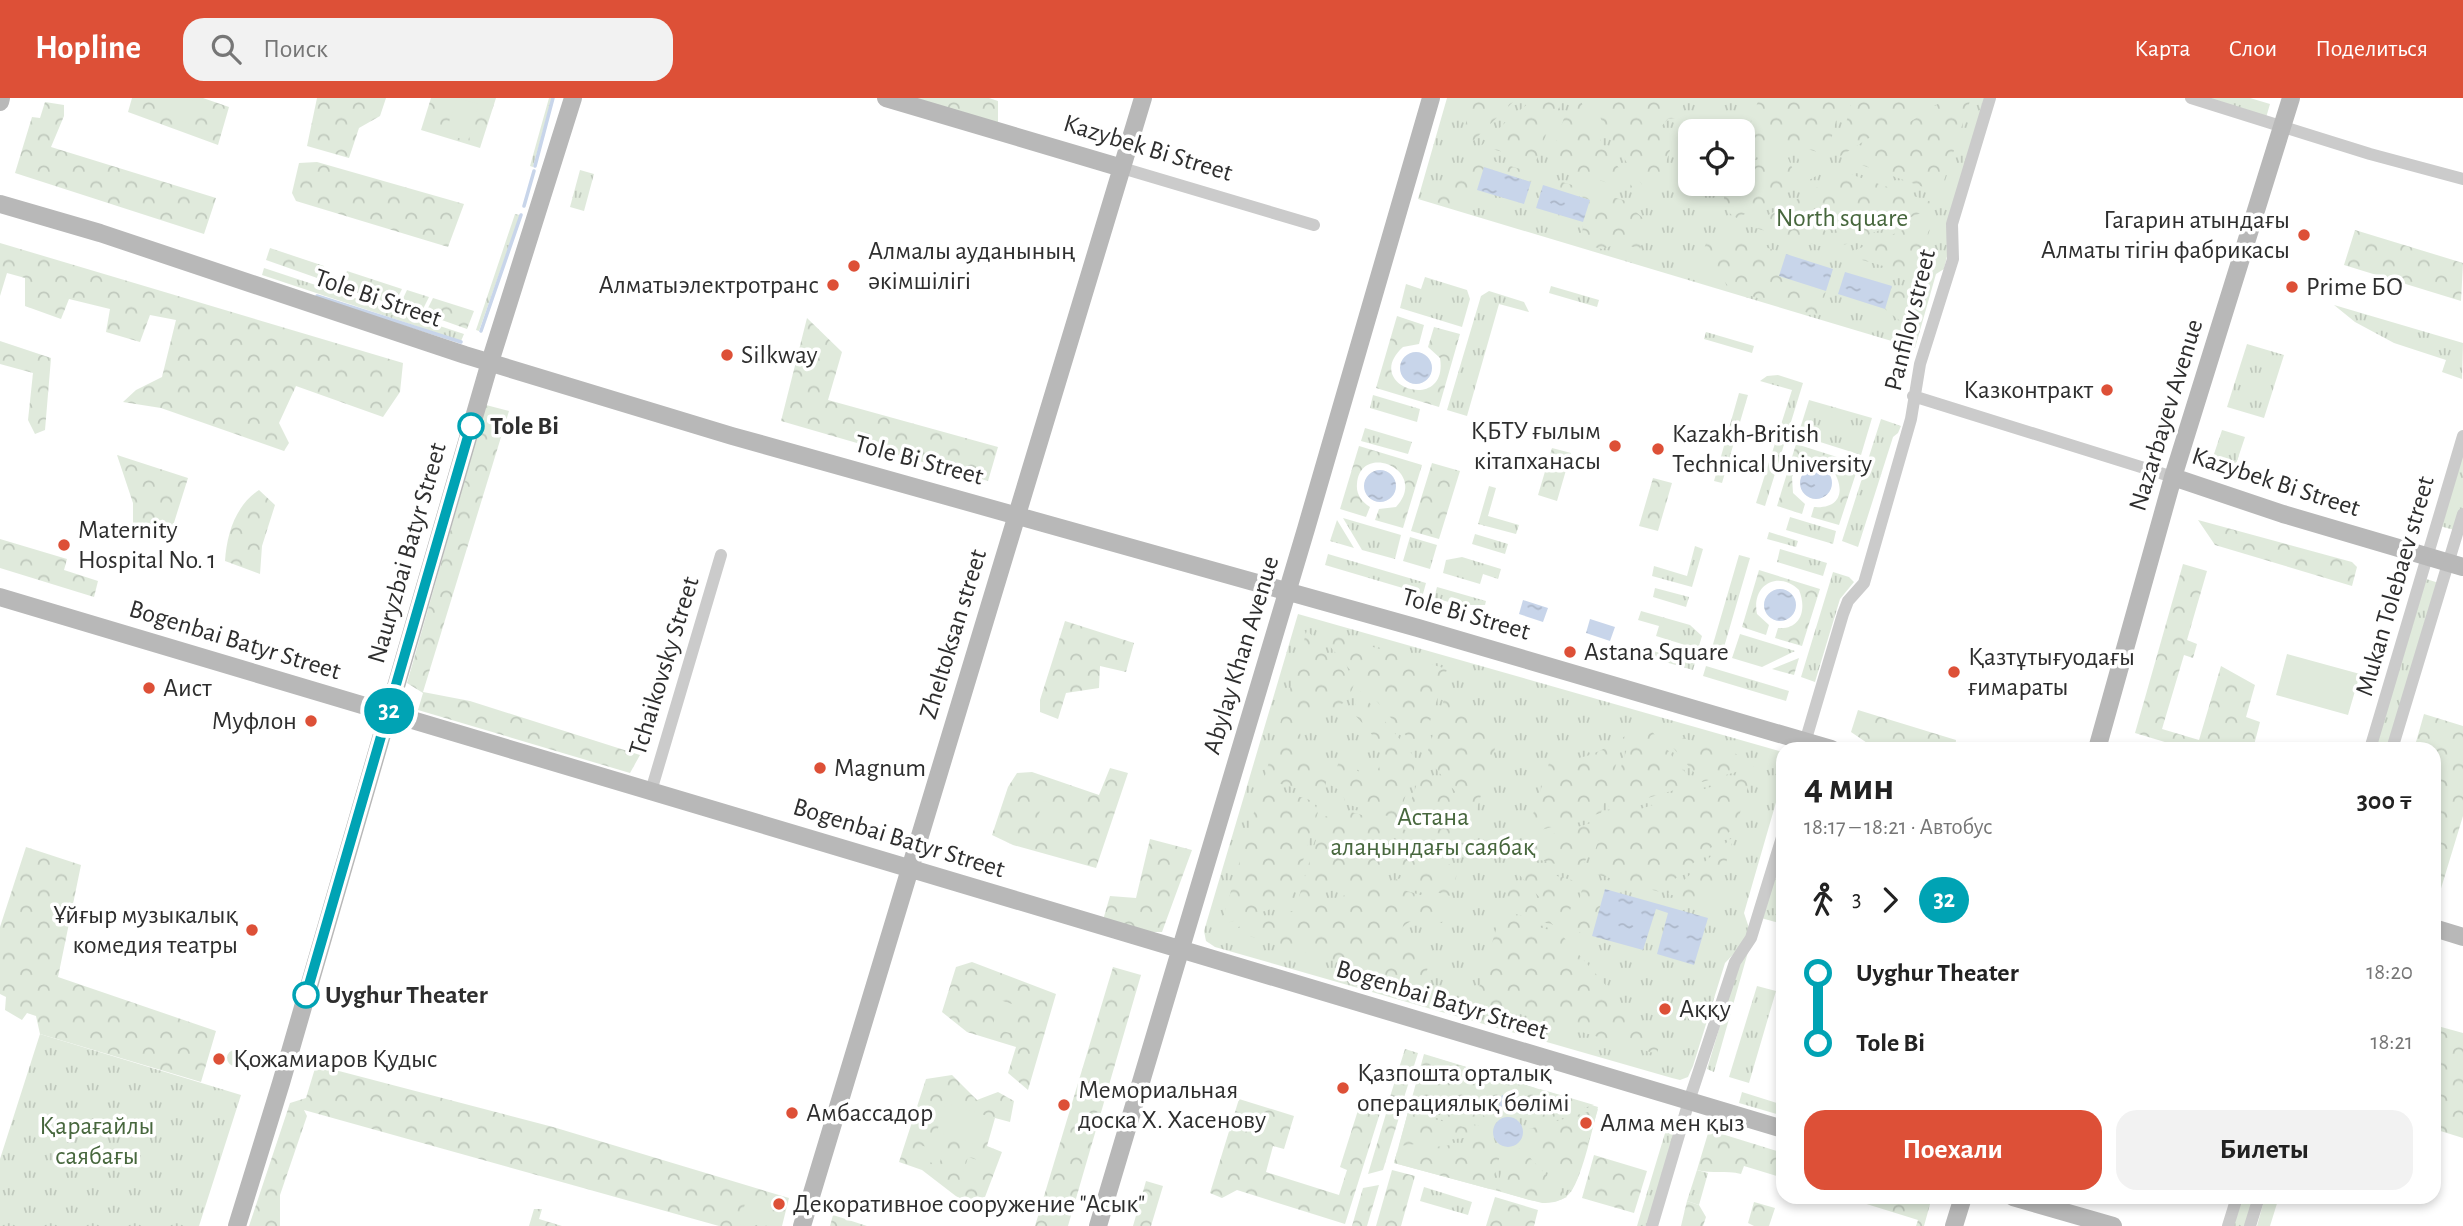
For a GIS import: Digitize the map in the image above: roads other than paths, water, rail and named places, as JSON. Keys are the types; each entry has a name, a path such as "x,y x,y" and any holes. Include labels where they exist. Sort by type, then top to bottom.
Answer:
{"main road":[{"name":"Nauryzbai Batyr Street","path":"237,1226 490,362 573,98"},
{"name":"Kazybek Bi Street","path":"887,98 1122,168"},
{"name":"Zheltoksan street","path":"802,1226 1143,98"},
{"name":"Abylay Khan Avenue","path":"1098,1226 1431,98"},
{"name":"Nazarbayev Avenue","path":"2099,742 2173,477 2291,98"},
{"name":"Tole Bi Street","path":"0,204 100,233 490,362 732,436 1287,591 1795,742"},
{"name":"Kazybek Bi Street","path":"2173,477 2283,514 2455,565"},
{"name":"Bogenbai Batyr Street","path":"0,597 1776,1127"},
{"path":"2441,930 2463,937"},
{"path":"1954,1226 1961,1204"},
{"path":"2037,1204 2113,1226"}],"street":[{"name":"Panfilov street","path":"1806,742 1843,614 1848,601 1864,583 1911,419 1920,364 1953,259 1952,224 1990,98"},
{"path":"2191,98 2463,179"},
{"name":"Kazybek Bi Street","path":"1122,168 1314,225"},
{"name":"Kazybek Bi Street","path":"1913,396 2173,477"},
{"name":"Mukan Tolebaev street","path":"2372,742 2463,436"},
{"name":"Mukan Tolebaev street","path":"2394,742 2455,565 2463,514"},
{"name":"Tchaikovsky Street","path":"651,791 721,555"},
{"path":"1652,1226 1689,1101 1735,962 1751,938 1776,857"},
{"path":"2228,1226 2235,1204"},
{"path":"2250,1226 2257,1204"}],"water":[{"path":"1484,167 1531,182 1524,204 1477,190"},
{"path":"1543,185 1590,200 1583,222 1536,208"},
{"path":"1786,254 1833,269 1826,291 1779,276"},
{"path":"1845,272 1892,286 1885,309 1838,294"},
{"path":"1416,352 1427,357 1432,368 1427,379 1416,384 1405,379 1400,368 1405,357"},
{"path":"1816,467 1827,472 1832,483 1827,494 1816,499 1805,494 1800,483 1805,472"},
{"path":"1380,470 1391,475 1396,486 1391,497 1380,502 1369,497 1364,486 1369,475"},
{"path":"1780,589 1791,594 1796,605 1791,616 1780,621 1769,616 1764,605 1769,594"},
{"path":"1523,600 1548,608 1543,622 1519,614"},
{"path":"1590,619 1615,627 1610,641 1586,633"},
{"path":"1605,889 1708,918 1694,965 1657,954 1668,913 1656,909 1643,950 1592,936"},
{"path":"1502,1095 1531,1103 1528,1114 1499,1106"},
{"path":"1508,1117 1519,1121 1523,1132 1519,1143 1508,1147 1497,1143 1493,1132 1497,1121"}],"waterway":[{"path":"535,166 553,98"},
{"path":"524,206 534,171"},
{"path":"481,331 521,215"},
{"path":"317,296 461,342"}],"place":[{"name":"Гагарин атындағы Алматы тігін фабрикасы","path":"2304,235"},
{"name":"Алмалы ауданының әкімшілігі","path":"854,266"},
{"name":"Алматыэлектротранс","path":"833,285"},
{"name":"Prime БО","path":"2292,287"},
{"name":"Silkway","path":"727,355"},
{"name":"Казконтракт","path":"2107,390"},
{"name":"Tole Bi","path":"471,426"},
{"name":"ҚБТУ ғылым кітапханасы","path":"1615,446"},
{"name":"Kazakh-British Technical University","path":"1658,449"},
{"name":"Maternity Hospital No. 1","path":"64,545"},
{"name":"Astana Square","path":"1570,652"},
{"name":"Қазтұтығуодағы ғимараты","path":"1954,672"},
{"name":"Аист","path":"149,688"},
{"name":"Муфлон","path":"311,721"},
{"name":"Magnum","path":"820,768"},
{"name":"Ұйғыр музыкалық комедия театры","path":"252,930"},
{"name":"Uyghur Theater","path":"306,995"},
{"name":"Аққу","path":"1665,1009"},
{"name":"Қожамиаров Қудыс","path":"219,1059"},
{"name":"Қазпошта орталық операциялық бөлімі","path":"1343,1088"},
{"name":"Мемориальная доска Х. Хасенову","path":"1064,1105"},
{"name":"Амбассадор","path":"792,1113"},
{"name":"Алма мен қыз","path":"1586,1123"},
{"name":"Декоративное сооружение \"Асык\"","path":"779,1204"}],"park label":[{"name":"North square","path":"1842,218"},
{"name":"Астана алаңындағы саябақ","path":"1433,832"},
{"name":"Қарағайлы саябағы","path":"97,1141"}]}
